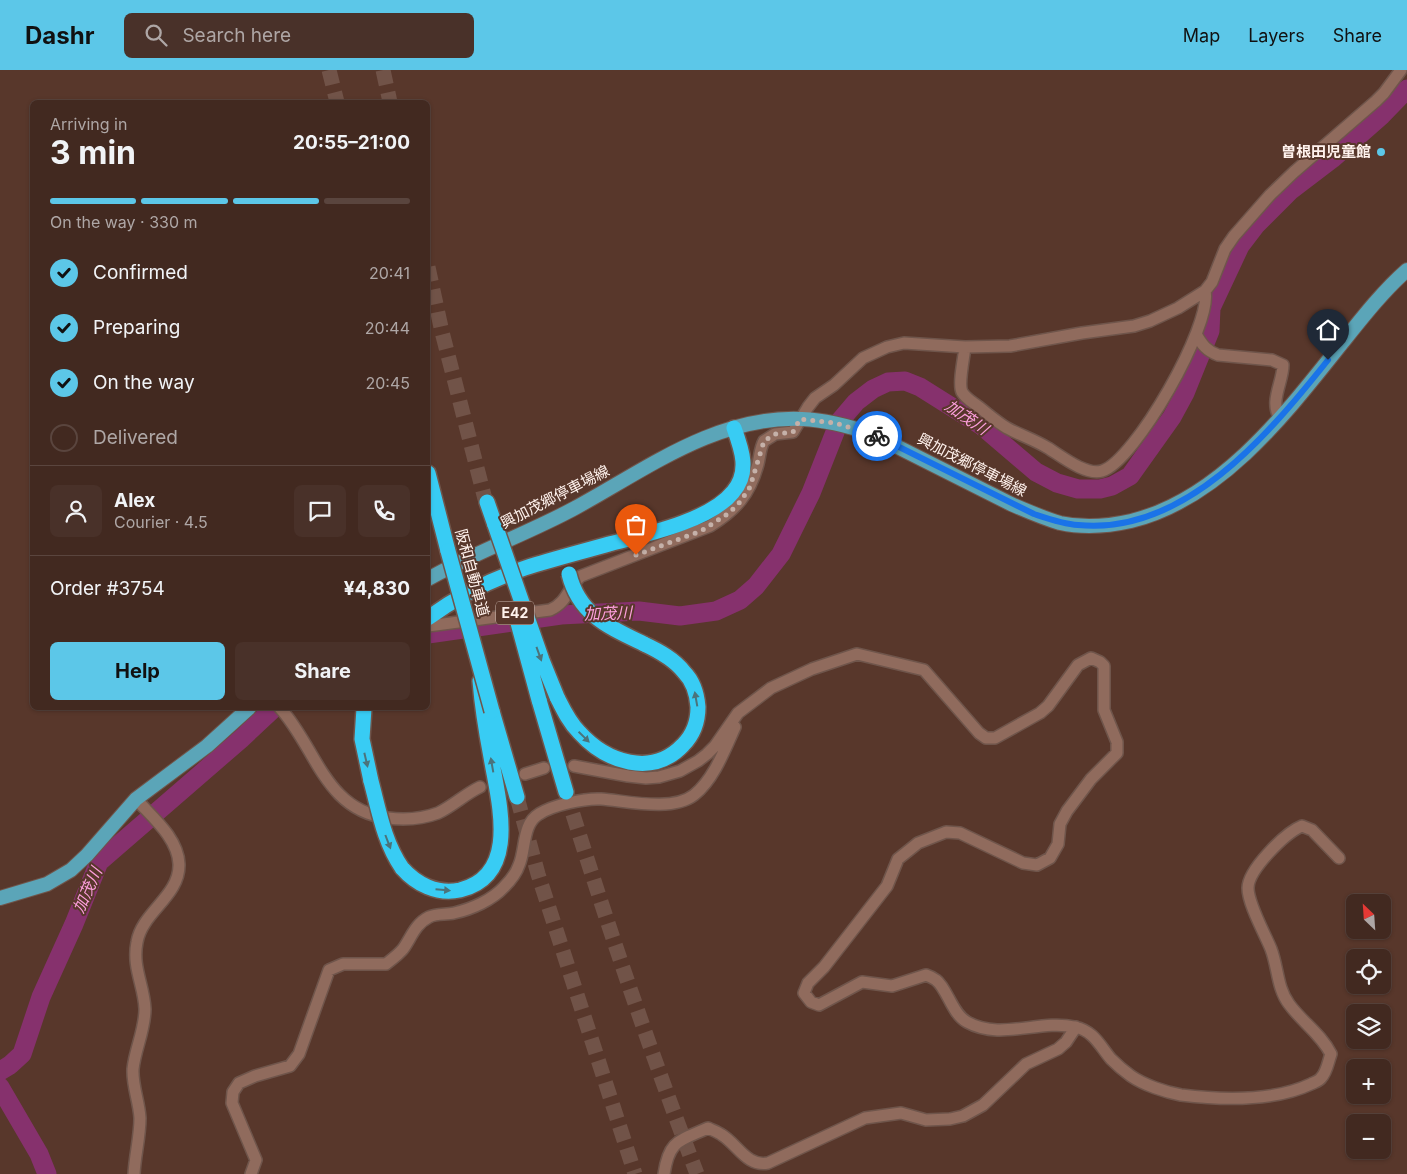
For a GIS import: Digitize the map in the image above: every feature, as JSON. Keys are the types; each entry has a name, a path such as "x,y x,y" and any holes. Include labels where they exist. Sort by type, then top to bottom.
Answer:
{"highway":[{"path":"430,617 474,589 510,573 674,525 721,504 738,486 743,471 743,456 734,428"},
{"name":"阪和自動車道","path":"430,481 478,659 487,712 517,797"},
{"name":"阪和自動車道","path":"486,503 566,792"},
{"path":"493,525 542,660 557,697 571,722 579,732 607,755 617,760 640,764 650,763 670,756 685,743 695,725 698,713 695,692 685,672 678,664 657,650 608,626 590,613 575,592 569,574 568,561 571,554"},
{"path":"364,710 362,739 371,781 388,841 402,868 417,882 426,887 444,891 453,891 476,883 494,864 501,846 502,826 487,712"}],"main road":[{"name":"興加茂郷停車場線","path":"430,578 575,508 679,449 734,428 775,420 818,420 853,427 897,445 990,494 1034,514 1061,523 1099,526 1120,524 1142,518 1182,500 1200,489 1240,458 1280,418 1361,319 1407,270"},
{"path":"0,898 47,884 70,870 97,845 136,799 211,742 247,710"}],"street":[{"path":"430,626 550,610 558,607 565,600 574,582 582,576 710,526 729,513 744,497 754,475 764,441 775,434 793,432 816,398 834,385 863,358 879,350 904,343 965,347 1010,346 1134,326 1178,308 1205,292 1212,282 1225,249 1246,222 1294,172 1384,93 1401,70"},
{"path":"965,347 961,388 967,397 1005,427 1087,470 1101,472 1129,450 1149,422 1183,363 1196,334 1206,300 1205,292"},
{"path":"1196,334 1206,350 1218,355 1272,360 1283,365 1275,403 1276,413 1280,418"},
{"path":"574,766 628,776 659,777 670,775 690,766 707,754 744,707 771,688 812,669 858,654 924,670 979,733 986,738 995,738 1040,714 1078,665 1091,658 1100,662 1104,666 1104,710 1118,742 1117,753 1091,779 1066,811 1060,824 1058,844 1050,858 1037,864 1023,864 960,833 946,832 918,843 898,859 887,886 824,967 808,983 804,993 811,1002 819,1005 862,982 892,986 926,975 937,980 965,1021 996,1031 1053,1026 1076,1027 1093,1035 1112,1060 1132,1077 1158,1089 1180,1094 1234,1098 1270,1096 1298,1090 1321,1080 1326,1072 1331,1054 1326,1043 1288,1003 1278,982 1272,951 1252,904 1248,888 1255,870 1280,841 1302,826 1312,830 1339,858"},
{"path":"251,1174 256,1160 232,1103 233,1092 239,1083 255,1076 290,1066 299,1054 329,970 342,964 386,964 402,950 411,934 428,917 467,909 499,893 515,874 523,854 530,823 540,813 564,805 591,800 659,804 674,802 692,796 704,785 710,775 744,707"},
{"path":"284,712 332,788 349,803 371,814 397,819 428,816 445,809 480,786"},
{"path":"524,774 544,768"},
{"path":"134,1174 140,1117 133,1070 145,1008 136,970 136,946 144,923 174,884 179,864 171,840 136,799"},
{"path":"664,1174 666,1157 672,1147 678,1141 708,1128 722,1134 747,1158 761,1164 768,1163 865,1118 901,1113 926,1120 950,1119 963,1116 983,1105 1026,1064 1058,1049 1066,1042 1076,1027"}],"waterway":[{"name":"加茂川","path":"430,634 561,615 639,611 680,616 716,611 740,600 756,586 781,554 811,493 839,422 856,402 873,389 888,382 905,381 920,387 982,426 1036,472 1057,483 1078,489 1100,489 1112,486 1130,476 1172,417 1185,393 1210,331 1211,308 1240,246 1256,225 1290,191 1332,159 1382,115 1407,89"},
{"name":"加茂川","path":"0,1071 22,1054 41,997 74,924 99,862 272,710"},
{"path":"0,1087 39,1154 47,1174"}],"tunnel":[{"path":"329,70 336,100"},
{"path":"383,70 390,100"},
{"path":"430,276 442,332 486,503"},
{"path":"566,792 628,984 697,1174"},
{"path":"517,797 538,874 635,1174"}],"way so far":[{"path":"636,555 701,531 729,513 740,502 750,487 764,441 769,436 775,434 793,432 800,419 835,423 853,427 877,436"}],"place":[{"name":"曽根田児童館","path":"1381,152"}],"route":[{"path":"877,436 1034,514 1061,523 1080,526 1120,524 1162,510 1200,489 1220,474 1240,458 1280,418 1328,360"}]}
